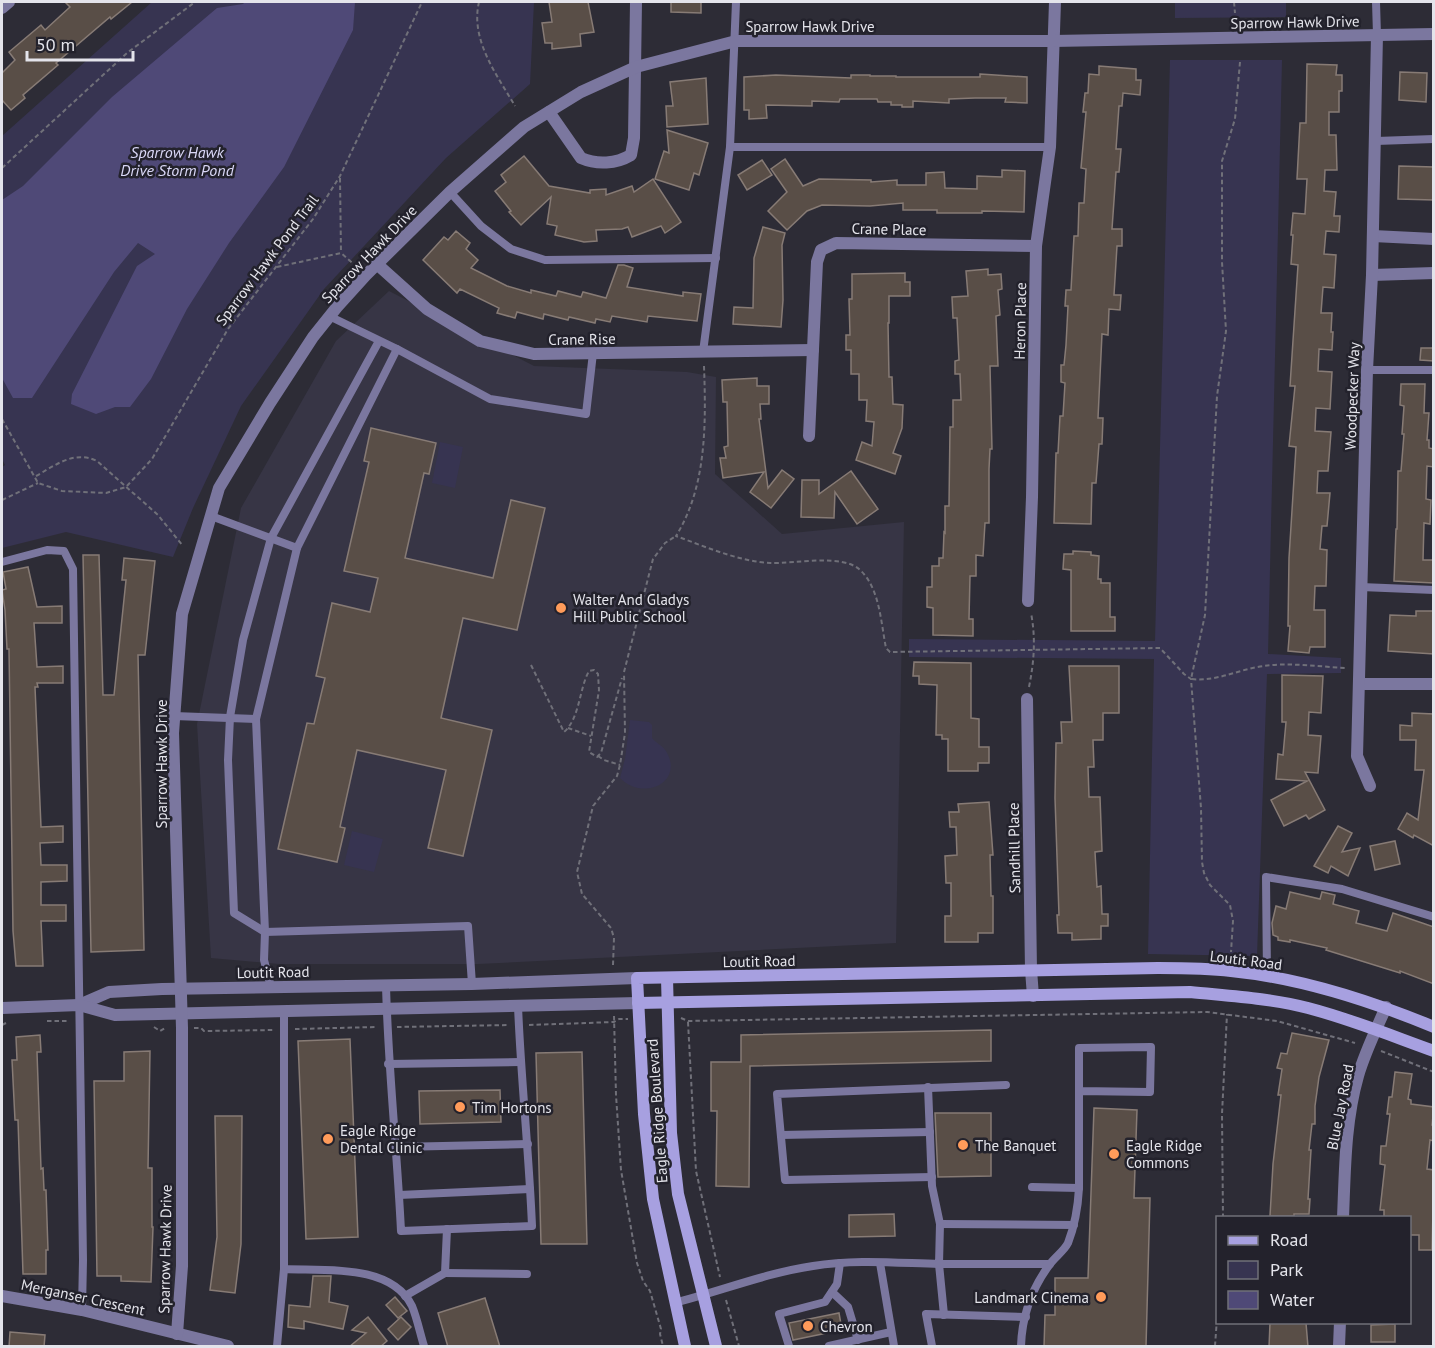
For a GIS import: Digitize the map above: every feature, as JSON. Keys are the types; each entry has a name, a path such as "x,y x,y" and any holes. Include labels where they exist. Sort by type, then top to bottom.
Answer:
{"street":[{"path":"2,8 9,2"},
{"path":"549,112 581,158 600,162 622,160 631,155 636,67 636,2"},
{"name":"Heron Place","path":"1029,601 1036,246 1050,147 1055,2"},
{"name":"Sparrow Hawk Drive","path":"177,1334 182,1266 181,988 173,733 182,614 219,488 313,337 366,275 450,192 524,127 581,92 636,67 736,41 1053,41 1434,34"},
{"name":"Woodpecker Way","path":"1370,786 1358,756 1377,35"},
{"path":"1373,236 1434,239"},
{"name":"Crane Place","path":"809,436 817,262 822,250 836,243 1036,246"},
{"name":"Crane Rise","path":"378,265 427,309 480,341 534,354 813,350"},
{"path":"1372,275 1434,273"},
{"path":"1359,684 1434,684"},
{"name":"Sandhill Place","path":"1027,699 1031,970 1034,996"},
{"name":"Loutit Road","path":"79,1005 109,992 181,988 472,984 637,978 1158,968 1230,970 1312,985 1386,1007 1434,1027"},
{"name":"Eagle Ridge Boulevard","path":"637,978 644,1114 653,1199 685,1347"},
{"name":"Eagle Ridge Boulevard","path":"667,978 671,1133 678,1194 716,1347"},
{"name":"Loutit Road","path":"2,1008 79,1005 115,1015 284,1013 1190,992 1264,999 1307,1008 1376,1030 1434,1052"},
{"name":"Blue Jay Road","path":"1343,1216 1349,1122 1358,1076 1386,1007"},
{"name":"Merganser Crescent","path":"2,1296 82,1310 228,1347"},
{"path":"1339,1347 1340,1324"}],"lane":[{"path":"704,352 730,147 736,2"},
{"path":"1376,2 1377,35"},
{"path":"1376,141 1434,140"},
{"path":"730,147 1050,147"},
{"path":"450,192 481,226 511,249 545,260 716,258"},
{"path":"330,316 490,399 586,414 593,353"},
{"path":"379,341 271,538 243,640 230,717 228,760 234,913 265,932 468,926 472,984"},
{"path":"271,987 264,960 265,932 256,719 297,548 397,349"},
{"path":"1367,370 1434,370"},
{"path":"211,516 297,548"},
{"path":"2,562 47,550 64,551 73,569 82,1310"},
{"path":"1361,587 1434,590"},
{"path":"174,717 256,719"},
{"path":"1267,976 1266,877 1342,888 1434,917"},
{"path":"386,985 388,1064 397,1147 401,1231 532,1226 518,1006"},
{"path":"277,1347 284,1269 284,1013"},
{"path":"1021,1347 1032,1292 1050,1264 1067,1245 1077,1216 1079,1048 1151,1047 1150,1092 1079,1091"},
{"path":"388,1064 520,1062"},
{"path":"932,1177 785,1180 777,1094 1006,1085"},
{"path":"928,1087 932,1177 940,1224 939,1264 944,1315"},
{"path":"781,1135 930,1132"},
{"path":"397,1147 528,1144"},
{"path":"1032,1187 1079,1188"},
{"path":"399,1195 530,1189"},
{"path":"940,1224 1074,1225"},
{"path":"445,1273 447,1229"},
{"path":"789,1347 779,1314 825,1302 837,1284 840,1263"},
{"path":"674,1303 787,1271 840,1263 1050,1264"},
{"path":"880,1263 894,1347"},
{"path":"284,1269 377,1276 398,1288 411,1305 424,1347"},
{"path":"405,1296 445,1273 527,1274"},
{"path":"832,1292 848,1307 858,1340"},
{"path":"932,1347 926,1314 1026,1317"},
{"path":"829,1347 891,1332"}],"path":[{"path":"2,168 127,53 195,2"},
{"name":"Sparrow Hawk Pond Trail","path":"126,487 152,459 228,329 278,267 313,219 340,176 422,2"},
{"path":"479,2 478,22 482,44 515,106"},
{"path":"1234,2 1235,13"},
{"path":"1231,952 1233,921 1230,905 1210,885 1202,862 1201,808 1191,679 1205,615 1217,396 1226,331 1222,262 1222,162 1235,119 1240,62"},
{"path":"340,176 341,253 366,275"},
{"path":"278,267 341,253"},
{"path":"598,756 601,753 624,673 653,559 665,543 676,536 691,506 702,462 704,352"},
{"path":"2,419 38,483"},
{"path":"36,476 76,456 88,457 97,461 158,515 183,546"},
{"path":"2,500 38,483 62,491 87,494 106,493 126,487"},
{"path":"676,536 755,562 838,561 859,568 868,579 874,593 886,648 890,652 1160,648 1184,674 1191,679 1204,681 1267,665 1359,668"},
{"path":"1027,699 1035,651 1029,601"},
{"path":"531,665 564,732 571,724 589,671 594,670 598,674 600,682 589,752 593,756 620,765"},
{"path":"613,971 614,938 610,928 582,894 577,872 593,806 617,776 620,765 625,734 624,673"},
{"path":"568,728 591,736"},
{"path":"688,1021 1186,1011 1277,1021 1351,1041"},
{"path":"1223,1216 1222,1089 1227,1014"},
{"path":"614,1017 621,1170 637,1263 643,1281 650,1291 661,1329 663,1347"},
{"path":"685,1017 688,1021 696,1172 719,1275"},
{"path":"530,1025 614,1022 618,1019"},
{"path":"398,1027 509,1025"},
{"path":"1389,1054 1434,1072"},
{"path":"730,1315 739,1347"},
{"path":"1215,1347 1217,1324"}],"shaded area":[{"name":"Walter And Gladys Hill Public School","path":"389,291 534,366 687,372 716,377 715,474 782,534 904,522 896,943 478,964 279,964 211,958 197,724 241,508 336,341"}],"green space":[{"path":"152,2 534,2 530,84 446,158 324,289 241,406 193,508 173,557 66,532 2,548 2,467 5,465 2,459 2,136"},
{"path":"1175,2 1286,2 1286,17 1175,18"},
{"path":"1170,60 1282,60 1268,654 1341,658 1341,673 1267,674 1257,956 1148,954 1154,659 909,657 909,639 1155,641"},
{"path":"440,442 463,447 455,488 432,483"},
{"path":"630,720 649,722 652,725 652,738 666,751 670,762 670,772 659,785 640,788 629,785 620,778"},
{"path":"352,831 383,839 374,872 344,865"}],"water":[{"name":"Sparrow Hawk Drive Storm Pond","path":"245,2 355,2 353,30 284,167 229,243 187,309 151,379 130,407 115,407 96,414 71,404 72,394 137,266 155,254 138,243 114,272 32,398 13,398 2,378 2,200 23,186 112,97 217,8"}],"building":[{"path":"65,2 132,2 111,19 110,17 56,63 58,65 23,95 25,98 11,110 2,100 2,73 15,60 9,52 41,25 45,30 70,7"},
{"path":"549,2 588,2 594,32 580,34 581,46 552,49 552,43 545,43 542,23 552,22"},
{"path":"671,2 701,2 701,13 671,12"},
{"path":"1307,64 1337,65 1336,75 1342,75 1339,112 1329,112 1329,135 1336,135 1337,170 1325,170 1324,191 1336,192 1334,216 1340,216 1339,232 1326,231 1324,254 1336,255 1334,288 1323,287 1321,313 1332,313 1332,350 1319,349 1318,371 1332,372 1330,409 1316,408 1315,431 1331,432 1328,471 1318,471 1317,493 1330,493 1327,526 1322,526 1320,549 1327,550 1326,586 1315,586 1314,610 1325,610 1325,647 1310,647 1309,653 1288,651 1289,558 1296,447 1289,446 1295,386 1290,386 1298,265 1291,264 1293,235 1291,235 1293,213 1305,214 1307,179 1297,179 1300,123 1306,123"},
{"path":"1099,66 1136,69 1136,80 1141,80 1140,95 1123,93 1122,106 1119,106 1116,149 1121,149 1119,172 1116,172 1112,229 1122,229 1122,246 1117,246 1114,295 1121,295 1120,310 1109,309 1108,335 1102,334 1098,418 1103,418 1102,444 1099,444 1096,483 1092,483 1091,524 1054,523 1056,453 1058,453 1060,416 1063,416 1065,383 1061,382 1061,365 1064,365 1066,345 1068,306 1065,306 1066,290 1071,290 1074,236 1078,236 1079,203 1084,203 1086,169 1081,168 1086,112 1083,112 1085,93 1088,93 1089,74 1099,75"},
{"path":"1400,72 1427,73 1426,102 1399,100"},
{"path":"980,74 1027,77 1027,103 1005,102 1006,98 975,98 949,99 949,103 913,101 913,107 902,107 902,105 891,105 891,102 878,102 877,99 840,99 839,102 812,101 812,106 766,105 767,118 749,119 749,110 744,110 744,77 776,75 851,78 851,75 870,75 980,77"},
{"path":"706,78 708,124 667,127 666,106 673,106 670,82"},
{"path":"667,130 708,143 699,175 694,173 689,190 655,179 664,151 669,153"},
{"path":"524,156 549,186 590,193 590,190 606,189 606,195 632,186 634,192 653,179 681,222 665,233 661,226 632,237 628,227 596,230 597,241 584,242 555,235 557,226 547,224 551,197 521,225 495,191 506,182 501,175"},
{"path":"785,159 803,186 819,179 871,180 871,182 897,180 897,185 926,185 926,173 944,172 945,188 977,189 977,176 1002,177 1002,170 1025,171 1024,212 937,213 937,210 903,210 903,203 870,206 822,205 807,211 787,230 768,211 787,192 771,169"},
{"path":"762,160 772,175 747,190 738,175"},
{"path":"1399,166 1434,167 1434,200 1398,199"},
{"path":"763,227 785,233 782,245 781,327 733,324 734,307 753,308 754,258"},
{"path":"456,231 470,243 466,249 478,260 471,268 507,286 531,293 531,290 556,296 558,291 581,297 583,292 606,298 618,265 624,265 633,268 627,287 683,296 683,292 701,294 697,321 648,316 647,322 612,316 610,322 596,319 595,323 544,314 543,319 517,312 515,318 497,313 499,308 460,289 457,293 423,260 444,237 448,240"},
{"path":"988,269 988,275 1001,274 1002,289 998,290 1000,315 996,316 998,366 990,366 992,449 990,449 989,469 989,523 985,523 983,556 976,555 976,576 970,576 969,619 973,619 973,636 933,635 933,608 927,607 927,587 932,587 932,566 939,566 939,558 943,558 945,506 949,506 950,427 953,427 953,400 961,400 960,374 955,374 955,361 959,360 957,318 953,318 952,297 968,296 966,271"},
{"path":"905,273 905,282 910,282 910,296 889,296 889,377 892,377 893,404 903,405 902,428 893,453 901,456 895,474 856,460 862,442 872,446 874,422 866,421 867,400 859,400 859,374 851,374 851,350 846,350 846,335 850,335 849,299 852,299 852,274"},
{"path":"1421,348 1434,348 1434,361 1420,360"},
{"path":"757,378 757,386 769,386 769,404 760,404 761,419 759,419 768,488 782,470 794,479 771,508 750,492 764,472 723,478 720,458 726,458 724,447 728,446 727,402 723,402 722,380"},
{"path":"1401,384 1425,384 1424,413 1429,413 1427,440 1429,440 1429,448 1434,449 1434,467 1427,466 1426,499 1431,500 1430,524 1424,523 1423,560 1434,560 1434,583 1394,581 1398,471 1401,471 1404,434 1402,434 1404,406 1400,405"},
{"path":"371,428 436,443 429,474 424,473 405,558 493,578 511,500 545,508 517,630 463,618 441,718 492,730 463,856 428,848 446,770 357,750 340,827 345,828 337,862 278,849 307,723 314,724 325,678 316,676 332,603 370,612 378,578 344,571 369,462 364,461"},
{"path":"851,471 878,509 857,524 835,492 834,518 801,517 802,480 819,480 819,494"},
{"path":"1073,551 1091,552 1091,555 1099,556 1098,579 1101,579 1101,583 1110,583 1110,617 1115,617 1115,631 1071,631 1071,570 1063,569 1064,554 1073,554"},
{"path":"83,555 99,555 103,695 114,695 126,580 122,580 124,558 155,561 145,655 138,655 144,950 91,952"},
{"path":"28,567 37,607 62,606 62,623 34,623 37,667 63,666 63,683 37,683 38,687 35,687 41,827 63,826 63,842 40,843 41,865 67,865 67,881 41,882 41,905 66,905 66,921 41,921 43,966 16,966 13,931 9,649 7,649 2,590 6,589 3,572"},
{"path":"1416,611 1434,611 1434,654 1388,651 1390,615 1416,616"},
{"path":"914,662 971,663 971,718 979,719 979,747 989,747 989,763 978,763 978,771 948,771 948,739 942,739 942,735 936,735 937,685 919,684 919,676 913,676"},
{"path":"1069,666 1119,666 1119,713 1103,713 1103,740 1093,740 1094,767 1088,767 1089,797 1100,797 1102,851 1095,852 1097,887 1101,886 1102,914 1108,914 1108,926 1101,926 1101,939 1072,940 1072,933 1058,933 1056,743 1062,743 1061,722 1072,722"},
{"path":"1282,675 1323,676 1321,713 1309,712 1308,735 1321,736 1318,773 1305,772 1325,810 1309,819 1306,815 1284,826 1271,800 1307,781 1276,779 1278,754 1283,755 1286,722 1282,722"},
{"path":"1412,713 1434,714 1434,846 1398,829 1407,813 1418,820 1424,770 1415,770 1416,740 1400,740 1400,725 1412,726"},
{"path":"989,802 993,855 990,855 993,933 978,933 978,942 945,942 945,916 951,916 951,883 946,883 945,856 957,855 956,827 950,827 949,812 959,812 958,804"},
{"path":"1338,826 1352,833 1342,852 1360,848 1348,876 1331,866 1328,873 1314,866"},
{"path":"1395,841 1400,864 1375,870 1370,846"},
{"path":"1290,892 1320,899 1322,892 1335,895 1333,904 1359,911 1356,923 1387,931 1393,913 1434,927 1434,984 1400,971 1400,973 1326,950 1327,948 1290,940 1290,942 1278,940 1278,937 1273,935 1272,923 1276,906 1286,909"},
{"path":"991,1030 991,1061 750,1066 749,1187 716,1186 717,1111 711,1111 711,1062 741,1062 741,1035"},
{"path":"1292,1033 1329,1040 1319,1077 1315,1124 1312,1124 1309,1150 1311,1150 1309,1214 1270,1216 1281,1095 1278,1095 1282,1069 1277,1068 1281,1053 1287,1054"},
{"path":"40,1035 41,1052 37,1052 41,1169 43,1168 44,1190 46,1190 48,1250 46,1250 46,1274 23,1274 18,1120 15,1120 12,1060 17,1060 16,1037"},
{"name":"Eagle Ridge Dental Clinic","path":"350,1039 358,1237 306,1239 298,1041"},
{"path":"150,1051 148,1168 152,1168 151,1282 121,1281 121,1276 97,1276 94,1081 124,1081 124,1052"},
{"path":"582,1052 587,1244 541,1244 536,1053"},
{"path":"1395,1072 1412,1074 1408,1099 1411,1100 1411,1104 1434,1107 1432,1125 1434,1125 1434,1141 1430,1140 1427,1169 1434,1170 1432,1250 1419,1250 1419,1235 1411,1235 1411,1216 1384,1216 1384,1210 1380,1210 1385,1165 1380,1164 1381,1146 1386,1146 1390,1114 1387,1114 1389,1097 1392,1097"},
{"name":"Tim Hortons","path":"500,1090 501,1122 420,1124 419,1091"},
{"path":"1094,1108 1137,1110 1134,1198 1150,1198 1146,1347 1044,1347 1045,1315 1055,1315 1055,1278 1088,1278"},
{"name":"The Banquet","path":"935,1113 991,1113 991,1176 938,1177"},
{"path":"215,1116 242,1116 241,1244 235,1293 210,1290 217,1237"},
{"path":"894,1214 895,1236 849,1237 849,1215"},
{"path":"313,1276 331,1276 329,1302 348,1306 343,1329 304,1321 304,1329 288,1327 289,1305 310,1307"},
{"path":"395,1297 407,1311 398,1318 386,1305"},
{"path":"485,1298 500,1347 448,1347 438,1313"},
{"path":"839,1313 842,1330 793,1340 789,1323"},
{"path":"368,1317 387,1341 380,1347 349,1347 366,1333 352,1330"},
{"path":"401,1317 411,1327 398,1340 388,1329"},
{"path":"1270,1324 1306,1324 1308,1347 1269,1347"},
{"path":"1395,1324 1395,1342 1371,1342 1371,1325"},
{"path":"10,1332 45,1335 44,1347 9,1347"}],"place":[{"name":"Walter And Gladys Hill Public School","path":"561,608"},
{"name":"Tim Hortons","path":"460,1107"},
{"name":"Eagle Ridge Dental Clinic","path":"328,1139"},
{"name":"The Banquet","path":"963,1145"},
{"name":"Eagle Ridge Commons","path":"1114,1154"},
{"name":"Landmark Cinema","path":"1101,1297"},
{"name":"Chevron","path":"808,1326"}]}
